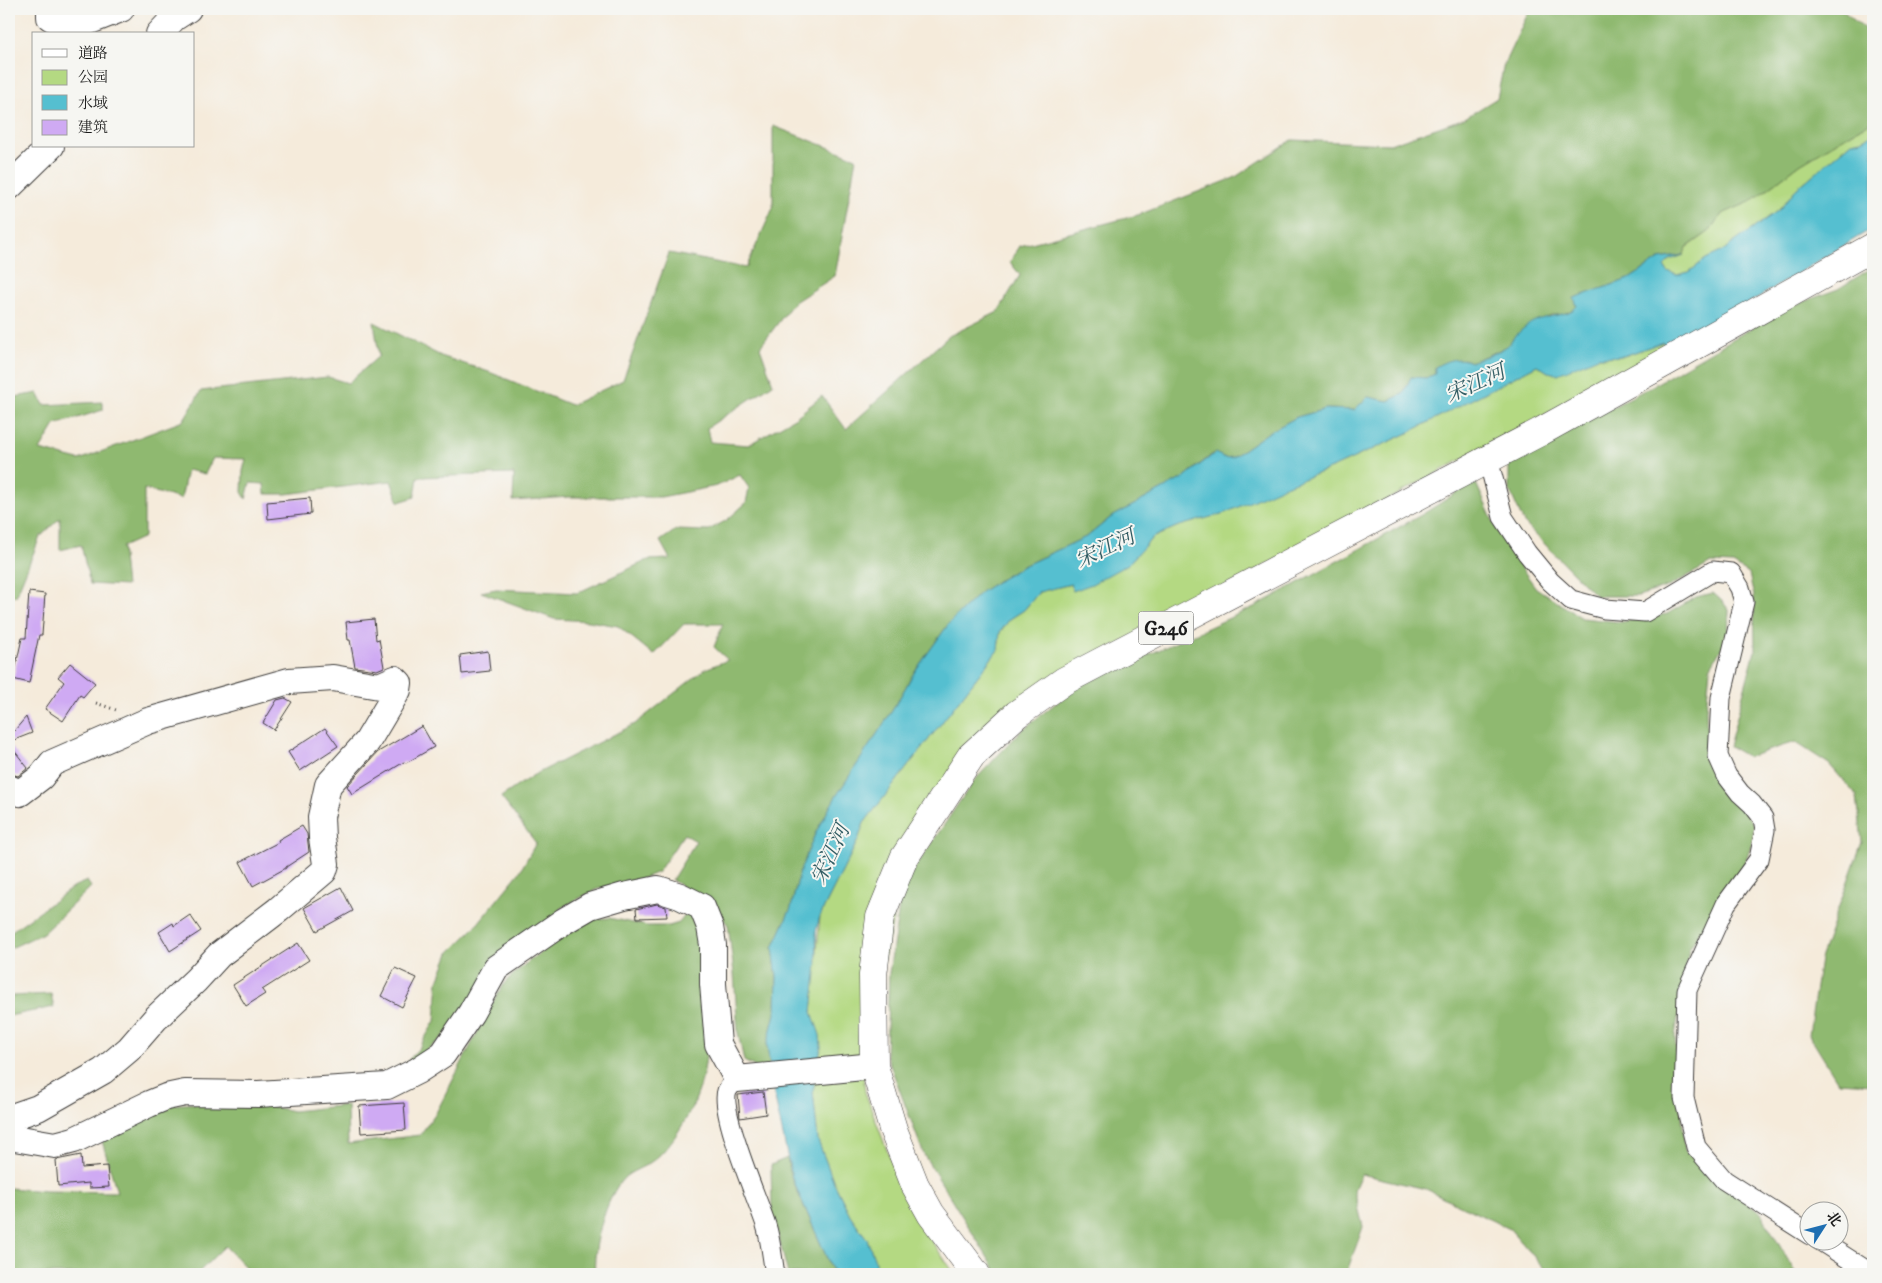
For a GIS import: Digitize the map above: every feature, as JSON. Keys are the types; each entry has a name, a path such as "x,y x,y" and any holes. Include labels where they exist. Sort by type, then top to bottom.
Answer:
{"highway":[{"name":"G246","path":"976,1274 931,1214 915,1185 893,1129 874,1066 873,975 880,917 904,858 971,756 1017,714 1064,681 1488,459 1873,247"}],"street":[{"path":"50,9 50,17 64,25 80,25 121,9"},
{"path":"161,32 174,18 188,9"},
{"path":"9,187 48,148"},
{"path":"1488,459 1503,517 1527,553 1570,600 1605,609 1645,612 1713,571 1731,573 1740,588 1744,602 1721,698 1718,756 1727,776 1763,818 1765,830 1759,859 1726,904 1688,990 1684,1098 1696,1147 1724,1180 1800,1228"},
{"path":"9,788 20,792 41,777 52,763 148,721 243,695 267,686 333,678 379,686 395,679 399,683 398,690 367,742 328,785 321,817 326,864 324,871 278,910 219,954 196,980 156,1018 129,1049 104,1071 38,1108 9,1118"},
{"path":"9,1137 55,1145 74,1140 148,1104 184,1093 258,1094 387,1086 417,1071 444,1054 496,968 518,952 590,906 658,889 680,896 702,907 710,927 713,945 713,984 718,1044 737,1079"},
{"path":"775,1274 771,1243 748,1181 728,1109 727,1091 737,1079 874,1066"},
{"path":"1835,1250 1872,1274"}],"green space":[{"path":"1530,9 1841,9 1867,31 1873,45 1873,120 1800,164 1752,201 1722,214 1710,231 1686,248 1684,255 1660,259 1629,279 1575,298 1577,306 1574,310 1563,315 1551,315 1513,338 1509,346 1471,362 1464,359 1435,367 1435,374 1426,378 1411,377 1403,394 1388,401 1368,397 1354,410 1326,409 1297,417 1269,432 1233,457 1225,458 1214,453 1183,478 1110,518 1088,536 1023,566 981,592 950,622 915,671 892,711 835,798 815,834 800,871 791,908 773,948 777,977 776,1010 767,1045 770,1066 757,1068 744,1061 738,1033 734,973 728,925 714,907 672,880 696,841 684,834 658,872 634,882 599,888 561,908 439,1041 400,1070 419,1048 435,1021 438,981 449,953 475,927 519,873 536,843 501,797 532,776 635,724 705,669 728,660 714,647 723,624 684,624 654,655 618,626 589,621 554,619 481,592 496,589 577,593 648,560 670,559 660,541 676,530 707,531 727,520 746,503 749,488 740,475 717,486 661,497 569,497 513,501 514,474 418,477 415,497 399,502 391,481 286,494 265,494 264,484 250,483 246,499 242,492 243,471 246,459 213,458 205,474 187,470 181,499 144,489 144,537 122,547 126,586 90,584 81,545 60,550 60,518 40,537 16,596 9,597 9,398 38,393 44,405 103,402 103,410 55,425 40,450 79,460 183,421 201,391 328,377 348,383 379,356 374,322 441,356 489,372 571,405 623,380 669,253 746,268 773,208 773,126 856,158 835,276 793,303 760,347 773,384 707,428 710,442 748,445 796,417 822,396 846,429 949,336 998,312 1020,275 1010,262 1020,246 1138,215 1234,178 1292,140 1390,144 1465,118 1497,98 1504,64"},
{"path":"1873,120 1873,134 1862,140 1852,142 1795,190 1780,209 1721,252 1706,259 1689,272 1678,275 1668,272 1664,266 1710,231 1722,214 1752,201 1800,164"},
{"path":"1873,267 1873,1084 1838,1082 1809,1035 1820,959 1862,842 1857,796 1829,764 1795,742 1748,757 1729,746 1755,651 1754,596 1749,574 1733,564 1711,563 1670,586 1638,596 1596,596 1524,523 1509,489 1509,463 1652,386 1786,308 1838,289"},
{"path":"1663,342 1666,348 1613,378 1078,666 916,824 861,1056 865,1092 917,1221 955,1274 880,1274 867,1239 850,1215 835,1185 818,1141 813,1091 821,1047 812,1012 820,916 858,840 864,823 998,650 1000,632 1010,619 1024,610 1039,592 1071,584 1073,591 1128,564 1152,538 1176,527 1334,467 1406,434 1537,365 1548,372 1598,357 1624,356"},
{"path":"1475,481 1502,541 1536,588 1582,618 1621,622 1667,614 1696,597 1713,593 1729,610 1728,637 1710,668 1706,709 1708,767 1754,824 1752,844 1745,862 1689,949 1675,1036 1685,1151 1761,1213 1796,1274 1637,1274 1620,1269 1620,1274 1549,1274 1510,1229 1426,1189 1361,1174 1354,1190 1363,1227 1346,1274 998,1274 924,1155 886,1054 889,973 902,887 973,782 1022,730 1075,688 1256,606 1423,514"},
{"path":"87,881 91,887 43,933 9,949 9,933 75,886"},
{"path":"687,913 698,920 705,988 707,1035 706,1058 702,1080 691,1109 670,1143 658,1157 630,1173 617,1186 606,1210 598,1237 595,1274 252,1274 225,1246 197,1274 9,1274 9,1188 46,1191 117,1192 102,1141 164,1105 243,1101 293,1111 347,1105 348,1144 420,1135 437,1111 493,1002 506,981 523,966 591,919 609,918 647,926 669,926 679,923"},
{"path":"51,994 54,1007 9,1016 9,995"},
{"path":"787,1158 792,1179 834,1274 788,1274 772,1212 771,1165"}],"water":[{"name":"宋江河","path":"1873,134 1873,228 1742,307 1700,327 1666,348 1663,342 1624,356 1598,357 1558,374 1548,372 1537,365 1406,434 1334,467 1285,486 1225,513 1176,527 1152,538 1128,564 1092,584 1073,591 1071,584 1039,592 1024,610 1010,619 1000,632 998,650 864,823 858,840 820,916 816,931 817,964 812,1012 820,1035 821,1047 813,1091 818,1141 835,1185 850,1215 867,1239 880,1274 834,1274 792,1178 773,1089 767,1045 776,1010 777,977 773,948 791,908 800,871 815,834 835,798 892,711 915,671 950,622 981,592 1001,579 1023,566 1088,536 1110,518 1183,478 1215,453 1225,458 1233,457 1269,432 1297,417 1326,409 1354,410 1368,397 1388,401 1403,394 1411,377 1426,378 1435,374 1435,367 1448,361 1462,359 1471,362 1499,351 1532,322 1564,314 1574,309 1577,306 1574,298 1629,279 1660,259 1684,255 1670,260 1664,266 1668,272 1677,275 1689,272 1706,259 1721,252 1780,209 1795,190 1852,142 1862,140"}],"building":[{"path":"310,498 311,514 268,519 267,502"},
{"path":"29,592 45,594 42,635 39,635 29,683 13,679 22,638 26,638"},
{"path":"374,619 376,640 379,639 384,667 377,670 355,667 350,640 348,640 346,622"},
{"path":"488,651 490,671 462,674 460,655"},
{"path":"70,663 95,683 83,697 80,695 63,721 45,709 64,682 58,677"},
{"path":"285,698 292,702 274,730 263,723 277,700"},
{"path":"26,717 32,733 9,742 9,737"},
{"path":"422,726 434,747 406,763 404,762 352,794 347,786 378,752"},
{"path":"325,728 338,746 300,771 288,752"},
{"path":"9,744 28,768 18,776 11,774 9,771"},
{"path":"302,826 307,834 309,852 286,868 253,886 240,862 279,842 278,840"},
{"path":"341,887 353,911 317,931 304,908"},
{"path":"657,904 666,907 667,917 637,918 636,909"},
{"path":"190,915 201,931 170,951 159,932 173,923 174,926"},
{"path":"298,943 309,960 262,990 265,994 246,1006 233,985"},
{"path":"395,968 417,978 402,1007 381,996"},
{"path":"763,1092 766,1114 740,1118 738,1095"},
{"path":"404,1103 406,1130 361,1133 359,1106"},
{"path":"81,1155 82,1168 107,1166 109,1187 89,1188 89,1183 58,1186 56,1160"}]}
